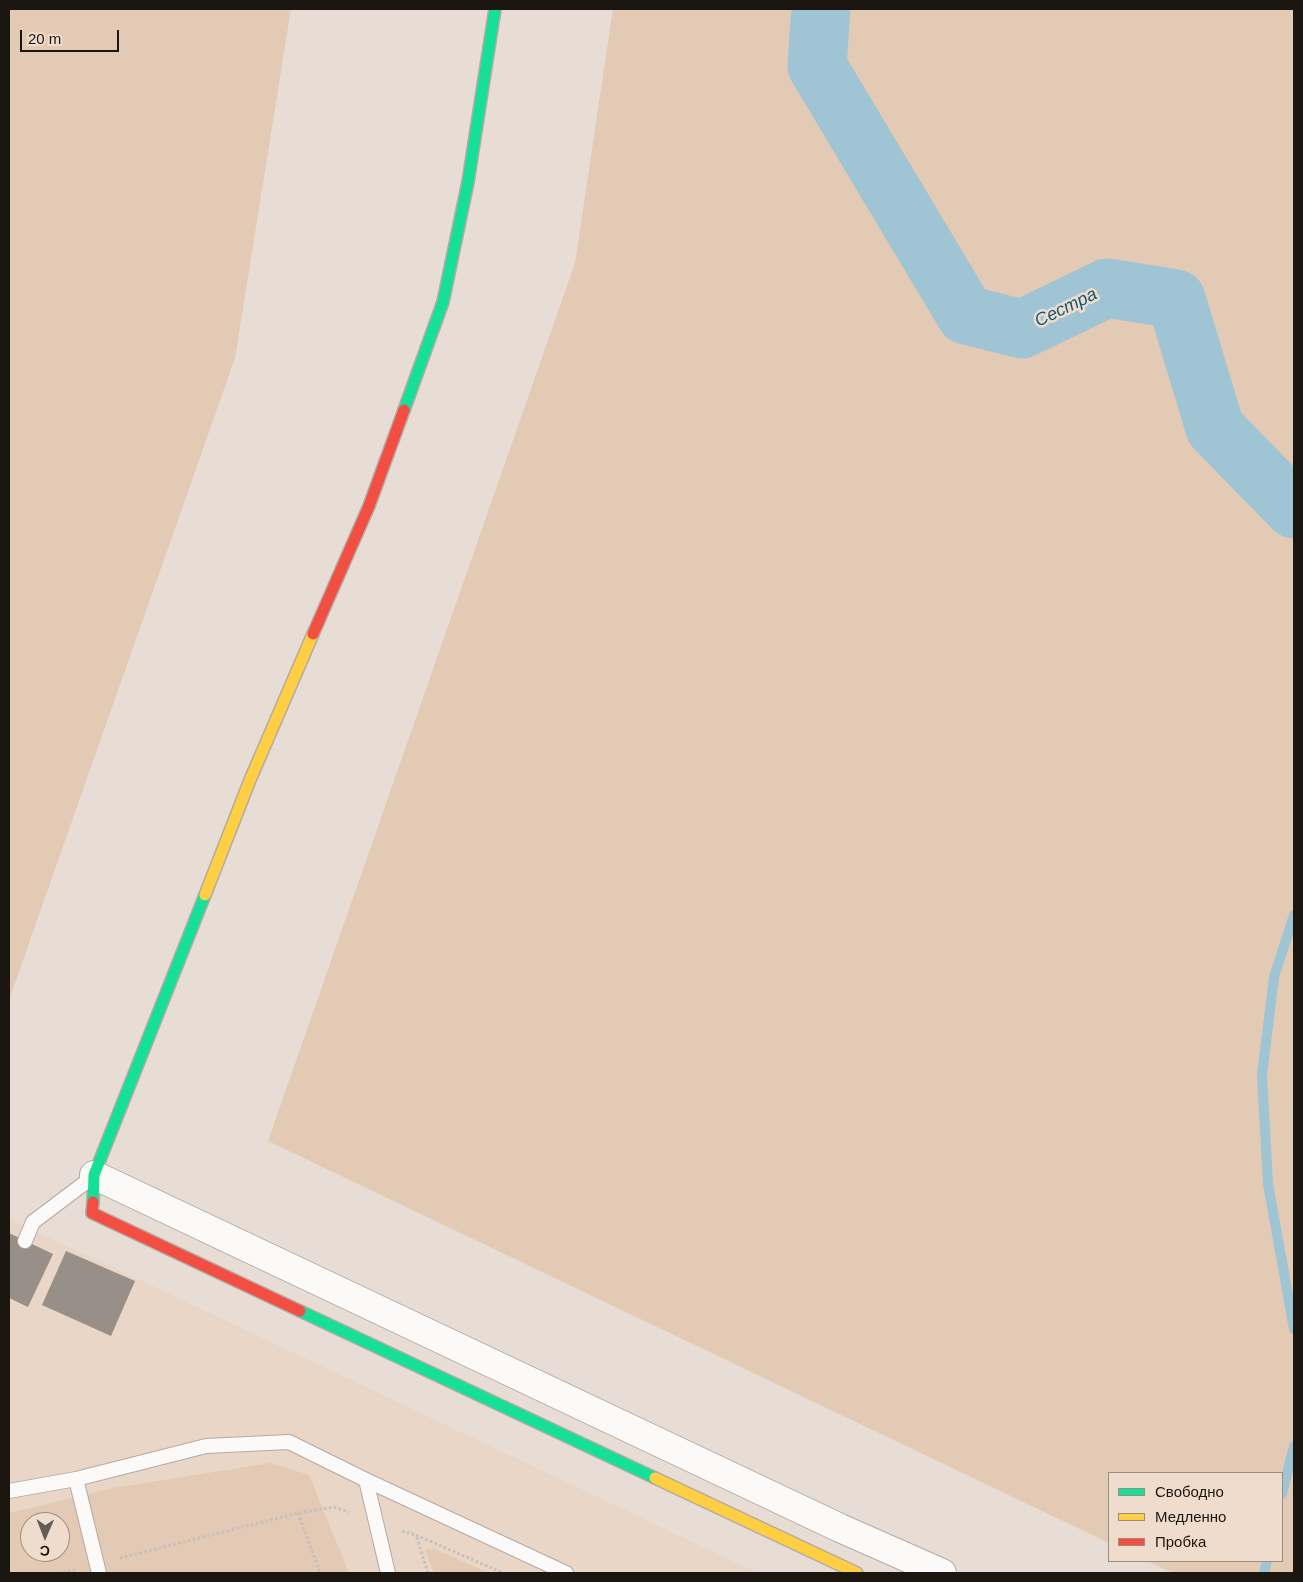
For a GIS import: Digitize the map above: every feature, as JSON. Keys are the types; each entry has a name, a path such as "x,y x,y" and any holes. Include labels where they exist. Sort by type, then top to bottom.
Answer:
{"street":[{"path":"495,9 468,182 444,302 369,506 250,780 94,1175 92,1213 856,1573"},
{"path":"94,1175 840,1528 942,1573"}],"lane":[{"path":"25,1241 33,1222 94,1175"},
{"path":"9,1491 76,1479 206,1446 289,1442 566,1573"},
{"path":"76,1479 98,1569"},
{"path":"366,1480 388,1573"}],"path":[{"path":"58,1573 98,1569 298,1513 334,1507 416,1536 502,1573"},
{"path":"298,1513 320,1573"},
{"path":"416,1536 428,1573"}],"shaded area":[{"path":"9,9 291,9 235,358 9,1000"},
{"path":"613,9 1294,9 1294,1573 1173,1573 1149,1562 1283,1562 1283,1472 1108,1472 1108,1543 268,1141 575,263"},
{"path":"9,1219 138,1279 758,1573 9,1573"},
{"path":"271,1463 309,1475 349,1573 9,1573 9,1513 113,1488"},
{"path":"433,1548 489,1573 434,1573 425,1550"}],"building":[{"path":"9,1233 53,1254 28,1307 9,1298"},
{"path":"66,1251 135,1281 111,1336 42,1305"}],"waterway":[{"name":"Сестра","path":"821,9 817,66 966,315 1022,329 1107,288 1176,299 1215,428 1294,509"},
{"path":"1294,915 1274,977 1262,1075 1268,1184 1294,1329"},
{"path":"1283,1490 1294,1446"},
{"path":"1264,1573 1267,1562"}],"traffic: fast":[{"path":"404,410 443,302 468,182 495,9"},
{"path":"93,1202 94,1175 205,895"},
{"path":"300,1311 655,1478"}],"traffic: slow":[{"path":"205,895 250,780 313,634"},
{"path":"655,1478 857,1573"}],"traffic: jam":[{"path":"313,634 369,506 404,410"},
{"path":"93,1202 92,1213 300,1311"}]}
